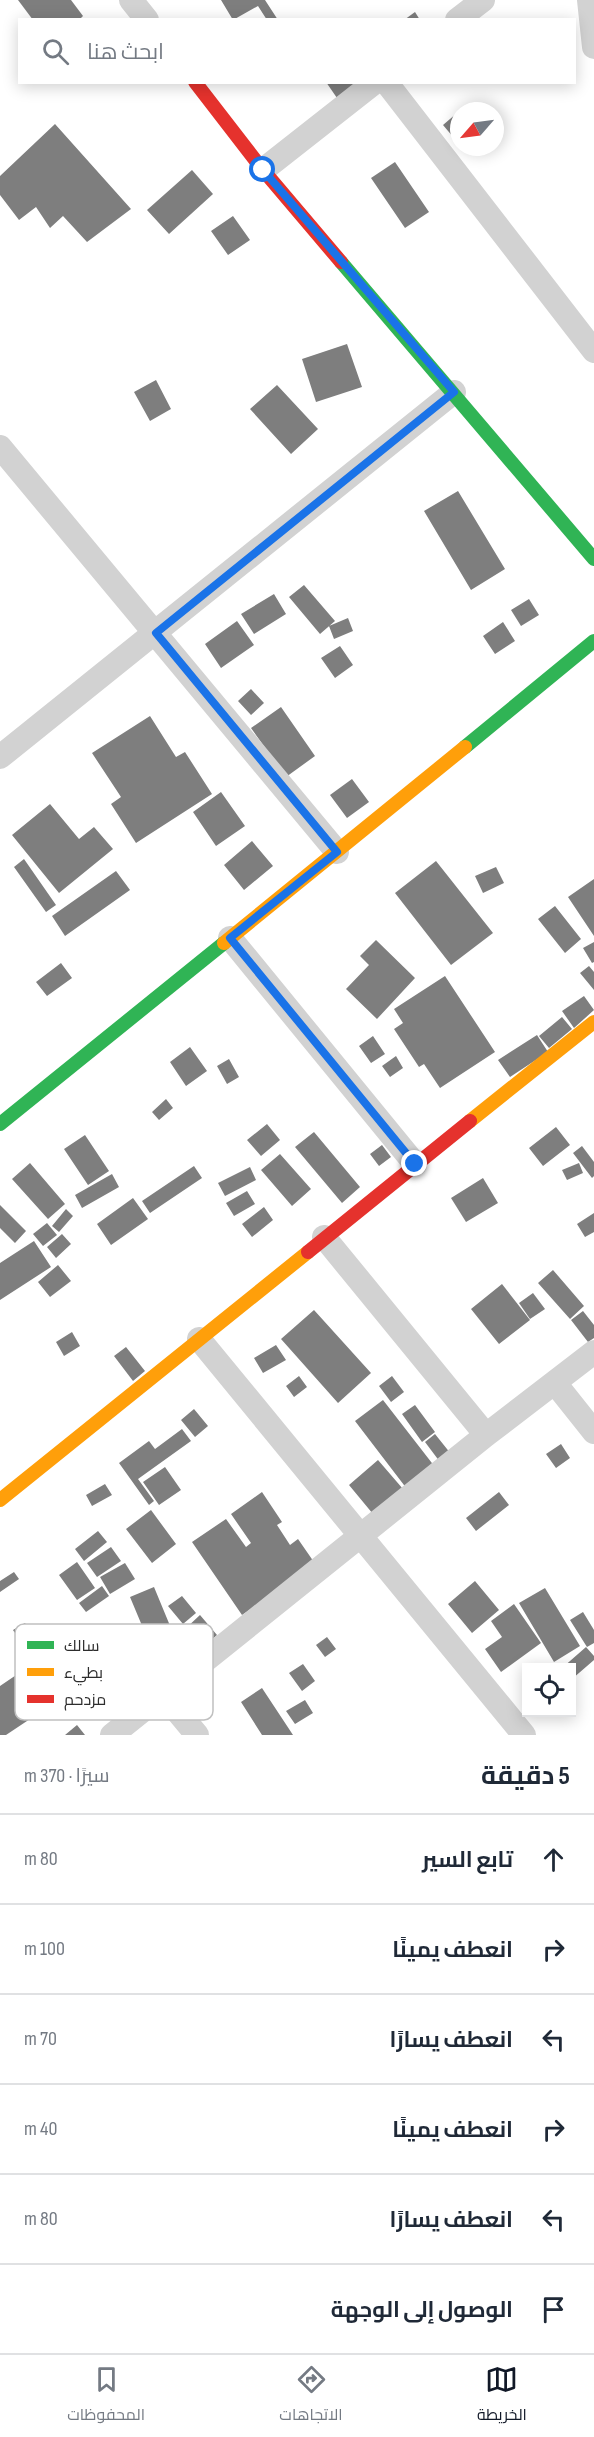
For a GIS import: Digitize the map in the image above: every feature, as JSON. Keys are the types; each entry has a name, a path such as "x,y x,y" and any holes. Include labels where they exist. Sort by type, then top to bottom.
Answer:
{"street":[{"path":"131,0 145,18"},
{"path":"460,18 483,0"},
{"path":"589,0 594,47"},
{"path":"197,84 263,170 594,559"},
{"path":"263,170 372,84"},
{"path":"388,84 594,351"},
{"path":"0,757 454,392"},
{"path":"0,447 337,852"},
{"path":"0,1124 594,641"},
{"path":"230,938 415,1164"},
{"path":"0,1500 594,1022"},
{"path":"324,1238 486,1435"},
{"path":"199,1339 524,1735"},
{"path":"213,1654 486,1435 594,1352"},
{"path":"555,1383 594,1432"},
{"path":"112,1735 131,1720"},
{"path":"184,1720 196,1735"}],"building":[{"path":"18,0 71,0 83,16 81,18 32,18"},
{"path":"221,0 265,0 277,18 266,18 258,6 237,18 232,18"},
{"path":"415,12 419,18 407,18"},
{"path":"327,84 357,84 337,98"},
{"path":"450,119 450,133 443,125"},
{"path":"55,124 131,209 87,242 63,216 50,228 36,207 19,220 0,195 0,176"},
{"path":"395,162 429,212 405,228 371,178"},
{"path":"192,170 213,194 169,234 147,210"},
{"path":"233,216 250,240 228,255 211,231"},
{"path":"347,344 362,387 316,402 302,359"},
{"path":"156,380 171,409 150,421 134,392"},
{"path":"277,385 318,429 291,454 250,409"},
{"path":"458,491 505,569 471,590 424,511"},
{"path":"304,585 335,621 320,634 289,597"},
{"path":"274,594 286,614 254,634 241,614"},
{"path":"529,599 539,615 521,626 511,610"},
{"path":"348,618 353,631 334,639 329,626"},
{"path":"237,621 254,645 221,668 205,644"},
{"path":"503,622 515,641 495,654 483,636"},
{"path":"340,646 353,665 335,678 321,658"},
{"path":"251,689 264,703 251,715 238,701"},
{"path":"281,707 315,756 286,777 251,728"},
{"path":"150,716 176,757 185,752 212,794 136,843 111,804 121,797 92,753"},
{"path":"352,779 369,802 347,818 330,795"},
{"path":"221,792 245,826 216,846 193,812"},
{"path":"50,804 79,839 94,827 113,849 59,893 12,835"},
{"path":"252,841 273,866 244,890 224,865"},
{"path":"24,859 56,905 46,912 14,867"},
{"path":"436,861 493,933 451,965 395,893"},
{"path":"496,867 504,883 483,893 475,876"},
{"path":"116,871 130,890 65,936 52,916"},
{"path":"594,879 594,936 568,897"},
{"path":"555,906 581,939 565,953 538,919"},
{"path":"376,940 415,978 377,1019 346,989 369,965 360,956"},
{"path":"594,942 594,962 592,963 583,948"},
{"path":"61,963 72,978 47,996 36,982"},
{"path":"589,966 594,972 594,990 580,973"},
{"path":"445,976 495,1052 440,1088 424,1064 419,1067 394,1029 403,1023 394,1009"},
{"path":"584,996 594,1010 574,1028 562,1011"},
{"path":"562,1017 572,1029 549,1048 539,1036"},
{"path":"537,1035 548,1052 510,1077 498,1060"},
{"path":"373,1036 385,1054 371,1063 359,1046"},
{"path":"190,1047 207,1071 186,1086 170,1062"},
{"path":"396,1056 403,1068 390,1077 382,1066"},
{"path":"229,1059 239,1077 227,1084 217,1066"},
{"path":"166,1099 173,1108 159,1120 152,1112"},
{"path":"267,1124 280,1140 261,1156 247,1140"},
{"path":"556,1127 570,1145 543,1166 529,1148"},
{"path":"314,1132 360,1187 342,1203 295,1147"},
{"path":"85,1135 109,1171 88,1185 64,1149"},
{"path":"382,1145 391,1157 379,1166 370,1154"},
{"path":"582,1146 594,1162 592,1178 573,1153"},
{"path":"280,1154 311,1189 292,1206 261,1170"},
{"path":"30,1163 65,1204 48,1219 12,1179"},
{"path":"579,1163 583,1173 567,1180 562,1170"},
{"path":"194,1166 202,1178 150,1213 142,1201"},
{"path":"250,1167 256,1180 225,1196 218,1183"},
{"path":"112,1174 119,1187 82,1208 75,1195"},
{"path":"483,1178 498,1203 466,1222 451,1198"},
{"path":"247,1191 255,1204 234,1216 226,1203"},
{"path":"133,1198 148,1219 111,1245 97,1224"},
{"path":"0,1205 26,1231 15,1243 0,1228"},
{"path":"264,1207 273,1220 252,1237 242,1224"},
{"path":"66,1209 73,1216 59,1232 52,1226"},
{"path":"594,1213 594,1232 585,1237 577,1224"},
{"path":"47,1223 57,1235 43,1246 33,1234"},
{"path":"62,1234 71,1244 56,1258 47,1247"},
{"path":"34,1241 51,1267 0,1300 0,1263"},
{"path":"58,1265 71,1281 50,1297 38,1282"},
{"path":"553,1270 584,1306 570,1319 538,1283"},
{"path":"502,1284 530,1320 499,1344 471,1309"},
{"path":"533,1293 545,1309 530,1319 519,1303"},
{"path":"314,1310 371,1373 338,1403 281,1339"},
{"path":"583,1311 594,1325 594,1338 588,1342 571,1320"},
{"path":"72,1332 80,1346 64,1356 56,1342"},
{"path":"276,1345 286,1360 263,1373 254,1358"},
{"path":"126,1347 145,1371 133,1381 114,1356"},
{"path":"299,1376 307,1387 294,1397 286,1386"},
{"path":"392,1376 404,1392 391,1402 379,1386"},
{"path":"383,1400 435,1467 407,1489 355,1421"},
{"path":"415,1405 435,1432 422,1442 402,1414"},
{"path":"194,1409 208,1426 195,1437 181,1420"},
{"path":"182,1429 191,1441 138,1479 154,1501 149,1505 119,1463 149,1441 155,1449"},
{"path":"435,1434 451,1454 440,1462 425,1442"},
{"path":"561,1444 570,1458 556,1468 546,1454"},
{"path":"378,1460 403,1489 373,1514 349,1485"},
{"path":"165,1467 181,1490 159,1505 143,1482"},
{"path":"105,1484 112,1495 92,1506 86,1495"},
{"path":"262,1492 282,1522 277,1525 290,1545 298,1539 316,1565 242,1615 192,1542 226,1519 246,1547 251,1543 231,1514"},
{"path":"499,1492 509,1505 476,1531 466,1518"},
{"path":"151,1510 176,1544 152,1563 126,1529"},
{"path":"98,1531 107,1542 84,1561 75,1549"},
{"path":"111,1547 121,1561 97,1577 87,1563"},
{"path":"77,1562 95,1588 77,1600 59,1575"},
{"path":"125,1563 135,1579 110,1594 100,1577"},
{"path":"14,1572 19,1579 0,1592 0,1581"},
{"path":"475,1581 499,1610 472,1633 448,1604"},
{"path":"102,1586 109,1596 86,1612 79,1603"},
{"path":"154,1587 169,1624 141,1624 130,1597"},
{"path":"545,1588 580,1646 554,1662 519,1603"},
{"path":"182,1596 196,1613 183,1624 168,1606"},
{"path":"514,1604 541,1643 501,1672 485,1649 502,1637 491,1621"},
{"path":"583,1612 594,1630 594,1643 587,1647 570,1620"},
{"path":"200,1615 208,1624 190,1624"},
{"path":"327,1637 336,1649 325,1657 316,1645"},
{"path":"586,1647 594,1656 594,1660 576,1676 576,1663 568,1663"},
{"path":"303,1664 315,1681 302,1691 289,1673"},
{"path":"15,1676 15,1720 28,1720 6,1735 0,1735 0,1686"},
{"path":"262,1688 293,1735 262,1735 241,1702"},
{"path":"305,1700 313,1713 295,1724 286,1711"},
{"path":"77,1725 85,1735 65,1735"}],"traffic: fast":[{"path":"341,262 594,559"},
{"path":"465,747 594,641"},
{"path":"0,1124 224,943"}],"traffic: slow":[{"path":"224,943 465,747"},
{"path":"470,1121 594,1022"},
{"path":"0,1500 308,1252"}],"traffic: jam":[{"path":"197,84 263,170 341,262"},
{"path":"308,1252 470,1121"}],"route":[{"path":"263,170 454,392 156,633 337,852 230,938 415,1164"}]}
